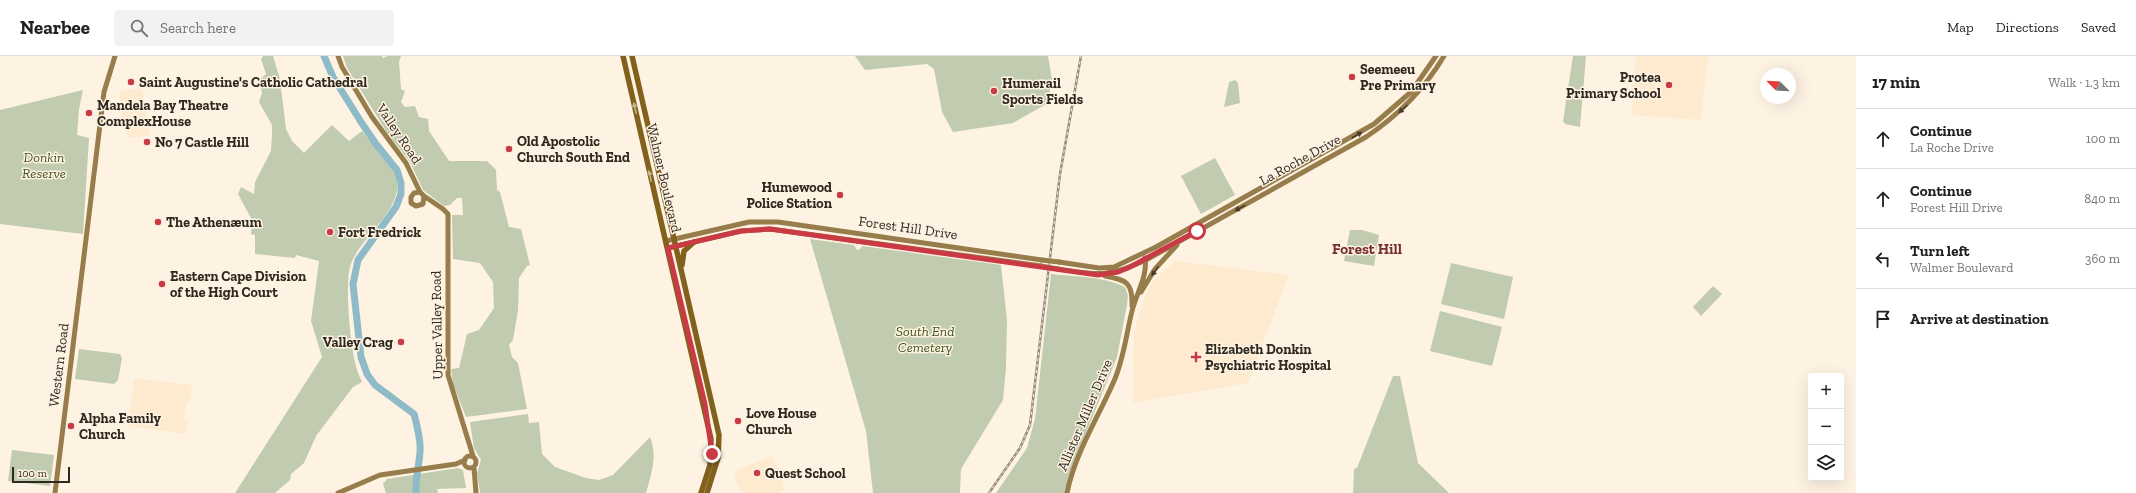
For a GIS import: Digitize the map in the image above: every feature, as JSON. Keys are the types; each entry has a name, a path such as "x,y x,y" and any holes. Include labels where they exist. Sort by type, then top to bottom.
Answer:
{"main road":[{"name":"Walmer Boulevard","path":"623,56 711,439 710,465 701,493"},
{"name":"Walmer Boulevard","path":"632,56 719,435 718,458 707,493"},
{"path":"681,270 684,251 694,242"}],"street":[{"path":"111,56 112,63"},
{"name":"Western Road","path":"55,493 104,92 115,56"},
{"name":"Valley Road","path":"338,56 342,67 372,117 410,169 422,194"},
{"name":"La Roche Drive","path":"1144,254 1374,124 1411,92 1436,56"},
{"name":"La Roche Drive","path":"1146,260 1385,125 1418,95 1444,56"},
{"name":"Valley Road","path":"413,193 416,184"},
{"path":"423,204 422,194 413,193 410,199 412,204 418,206 423,204 436,205"},
{"name":"Upper Valley Road","path":"422,194 446,212 448,219 448,375 463,422 469,448 469,462"},
{"name":"Forest Hill Drive","path":"666,241 749,222 778,222 1108,268 1121,265 1144,254"},
{"name":"Forest Hill Drive","path":"668,248 754,229 778,229 1098,275 1118,272 1146,260"},
{"path":"1132,309 1155,269 1180,241"},
{"name":"Allister Miller Drive","path":"1067,493 1072,473 1080,452 1121,363 1132,309 1144,274 1146,260 1144,254"},
{"path":"1098,275 1119,278 1128,283 1132,292 1132,309"},
{"path":"338,493 370,478 409,470 469,462 476,493"}],"shaded area":[{"name":"Protea Primary School","path":"1636,56 1708,56 1701,120 1632,115"},
{"path":"142,88 150,135 128,138 126,124 123,122 119,91"},
{"name":"Elizabeth Donkin Psychiatric Hospital","path":"1175,261 1289,275 1248,383 1133,403 1134,331 1147,291 1153,281"},
{"path":"134,378 192,385 190,402 187,402 183,421 188,422 186,434 128,426"},
{"name":"Quest School","path":"772,456 783,481 781,482 785,490 778,493 742,493 734,475 737,470"}],"green space":[{"path":"263,56 273,56 280,79 286,129 292,141 304,153 332,125 349,141 362,131 392,168 397,180 397,192 393,203 361,246 350,267 348,300 350,328 355,365 362,382 353,387 316,436 304,463 291,474 290,480 275,493 235,493 322,357 311,321 319,261 296,255 295,258 255,254 255,235 251,234 252,220 238,194 241,187 254,194 255,182 271,151 272,125 259,102 262,93 259,80 266,74 261,59"},
{"path":"343,56 382,56 383,58 387,56 401,56 399,62 401,89 405,91 401,102 405,107 415,106 419,117 428,119 429,131 449,161 487,161 496,170 497,190 500,192 509,227 521,229 530,265 527,266 519,278 518,310 513,340 509,345 512,357 518,363 527,409 466,417 453,384 451,369 459,368 467,334 479,330 494,308 493,282 480,263 453,259 452,215 463,215 462,198 457,198 450,205 444,206 423,190 410,162 388,134 347,68"},
{"name":"Humerail Sports Fields","path":"855,56 1048,56 1052,79 1048,103 1013,123 953,132 942,112 934,69 927,64 865,70"},
{"path":"1573,56 1586,56 1580,127 1565,124 1563,121"},
{"path":"1235,80 1238,83 1240,103 1224,107 1229,82"},
{"name":"Donkin Reserve","path":"83,90 79,109 77,135 89,138 83,234 0,224 0,110"},
{"path":"1215,158 1235,195 1201,214 1181,176"},
{"path":"1350,230 1362,230 1379,235 1374,266 1344,261"},
{"name":"South End Cemetery","path":"810,239 854,245 857,250 862,246 1001,265 1007,320 1006,368 1003,400 961,469 960,493 873,493 866,431"},
{"path":"1451,263 1513,277 1504,319 1441,304"},
{"path":"1051,274 1098,279 1116,283 1125,287 1128,296 1127,305 1117,357 1070,472 1065,493 996,493 1027,448 1035,419"},
{"path":"1713,286 1722,294 1701,316 1693,307"},
{"path":"1440,311 1502,327 1492,366 1430,351"},
{"path":"79,349 120,354 122,358 118,380 114,384 75,379"},
{"path":"1393,376 1400,376 1418,463 1449,493 1353,493 1354,469 1357,468"},
{"path":"528,414 529,423 539,422 542,454 555,467 586,478 599,480 613,475 650,437 654,458 646,493 480,493 477,473 481,460 474,448 470,422"},
{"path":"12,450 54,455 50,486 8,481"},
{"path":"458,468 463,470 466,488 437,489 438,493 386,493 383,484 387,479"}],"waterway":[{"path":"324,56 333,77 361,122 397,170 401,183 401,194 396,207 358,260 353,284 361,357 367,374 375,385 414,414 420,448 416,493"}],"railway":[{"path":"989,493 1020,448 1030,425 1060,174 1081,56"}],"place":[{"name":"Seemeeu Pre Primary","path":"1352,77"},
{"name":"Saint Augustine's Catholic Cathedral","path":"131,82"},
{"name":"Protea Primary School","path":"1669,85"},
{"name":"Humerail Sports Fields","path":"994,91"},
{"name":"Mandela Bay Theatre ComplexHouse","path":"89,113"},
{"name":"No 7 Castle Hill","path":"147,142"},
{"name":"Old Apostolic Church South End","path":"509,149"},
{"name":"Humewood Police Station","path":"840,195"},
{"name":"The Athenæum","path":"158,222"},
{"name":"Fort Fredrick","path":"330,232"},
{"name":"Eastern Cape Division of the High Court","path":"162,284"},
{"name":"Valley Crag","path":"401,342"},
{"name":"Elizabeth Donkin Psychiatric Hospital","path":"1196,357"},
{"name":"Love House Church","path":"738,421"},
{"name":"Alpha Family Church","path":"71,426"},
{"name":"Quest School","path":"757,473"}],"district":[{"name":"Forest Hill","path":"1367,249"}],"route":[{"path":"712,454 705,404 668,248 741,231 770,229 799,231 1098,275 1118,272 1146,260 1197,231"}]}
